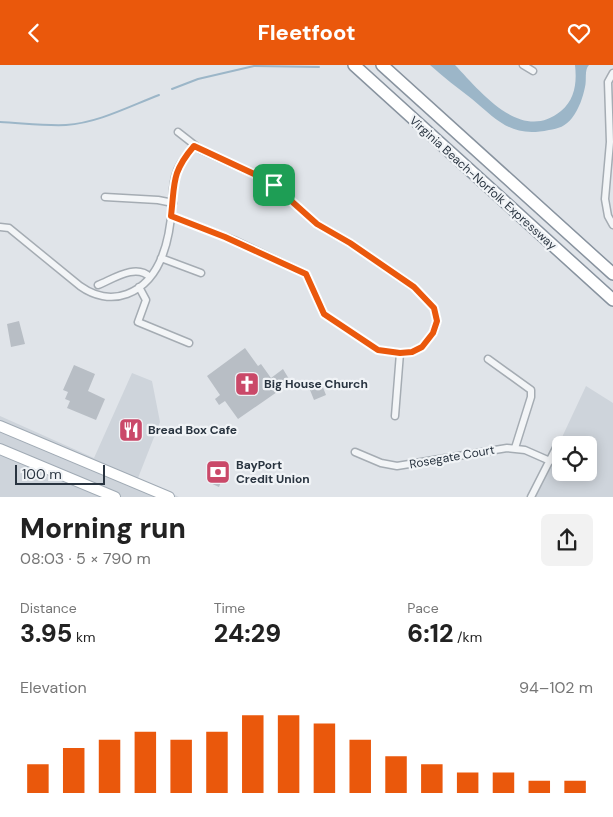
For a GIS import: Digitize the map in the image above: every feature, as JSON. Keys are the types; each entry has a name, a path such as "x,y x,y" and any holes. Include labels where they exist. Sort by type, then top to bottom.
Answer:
{"highway":[{"name":"Virginia Beach-Norfolk Expressway","path":"354,65 613,300"},
{"name":"Virginia Beach-Norfolk Expressway","path":"382,65 613,275"}],"main road":[{"path":"0,426 169,497"},
{"path":"0,449 115,497"}],"street":[{"path":"523,65 533,71"},
{"path":"612,221 606,199 610,178 611,142 611,107 608,83 613,73"},
{"path":"171,216 225,237 306,274 320,307 329,318 378,350 400,353 412,352 422,347 433,333 436,325 436,314 431,302 424,295 372,258 317,224 269,181 194,146 178,132"},
{"path":"0,227 9,228 80,286 101,296 118,296 139,287 150,277 161,258 171,216 172,190 177,171 194,146"},
{"path":"105,197 158,200 173,203"},
{"path":"161,258 201,273"},
{"path":"98,285 135,271 144,272 150,277"},
{"path":"139,287 146,300 138,322 189,343"},
{"path":"395,416 400,353"},
{"path":"488,359 531,390 531,397 515,448"},
{"name":"Rosegate Court","path":"355,452 391,465 406,466 504,448 515,448 550,461"},
{"path":"531,497 552,457"}],"shaded area":[{"path":"132,373 152,381 160,422 138,478 179,497 0,497 0,416 94,458"},
{"path":"586,386 613,403 613,497 534,497 552,459 552,481 597,481 597,436 563,436"}],"water":[{"path":"430,65 455,65 476,88 502,110 516,118 531,121 546,120 561,111 566,106 574,90 576,78 575,65 589,65 582,99 572,118 559,128 525,132 515,130 498,121"}],"building":[{"path":"19,321 25,344 11,347 7,324"},
{"name":"Big House Church","path":"245,348 258,366 261,364 271,378 283,369 289,379 275,389 277,392 238,419 225,401 219,405 215,399 220,395 207,376"},
{"path":"74,365 95,374 88,391 105,399 96,420 67,408 70,401 65,399 68,392 63,390"},
{"path":"319,384 320,386 322,385 326,395 314,400 310,390"},
{"name":"BayPort Credit Union","path":"217,463 226,469 219,487 208,482"}],"waterway":[{"path":"172,89 198,79 254,66 319,67"},
{"path":"0,122 50,125 78,124 114,113 159,95"}],"place":[{"name":"Big House Church","path":"247,384"},
{"name":"Bread Box Cafe","path":"131,430"},
{"name":"BayPort Credit Union","path":"218,472"}],"route":[{"path":"194,146 260,175 274,185 317,224 350,243 414,287 431,302 437,321 433,333 422,347 405,353 382,351 372,347 324,314 306,274 236,241 171,216 172,190 177,171 194,146"}]}
